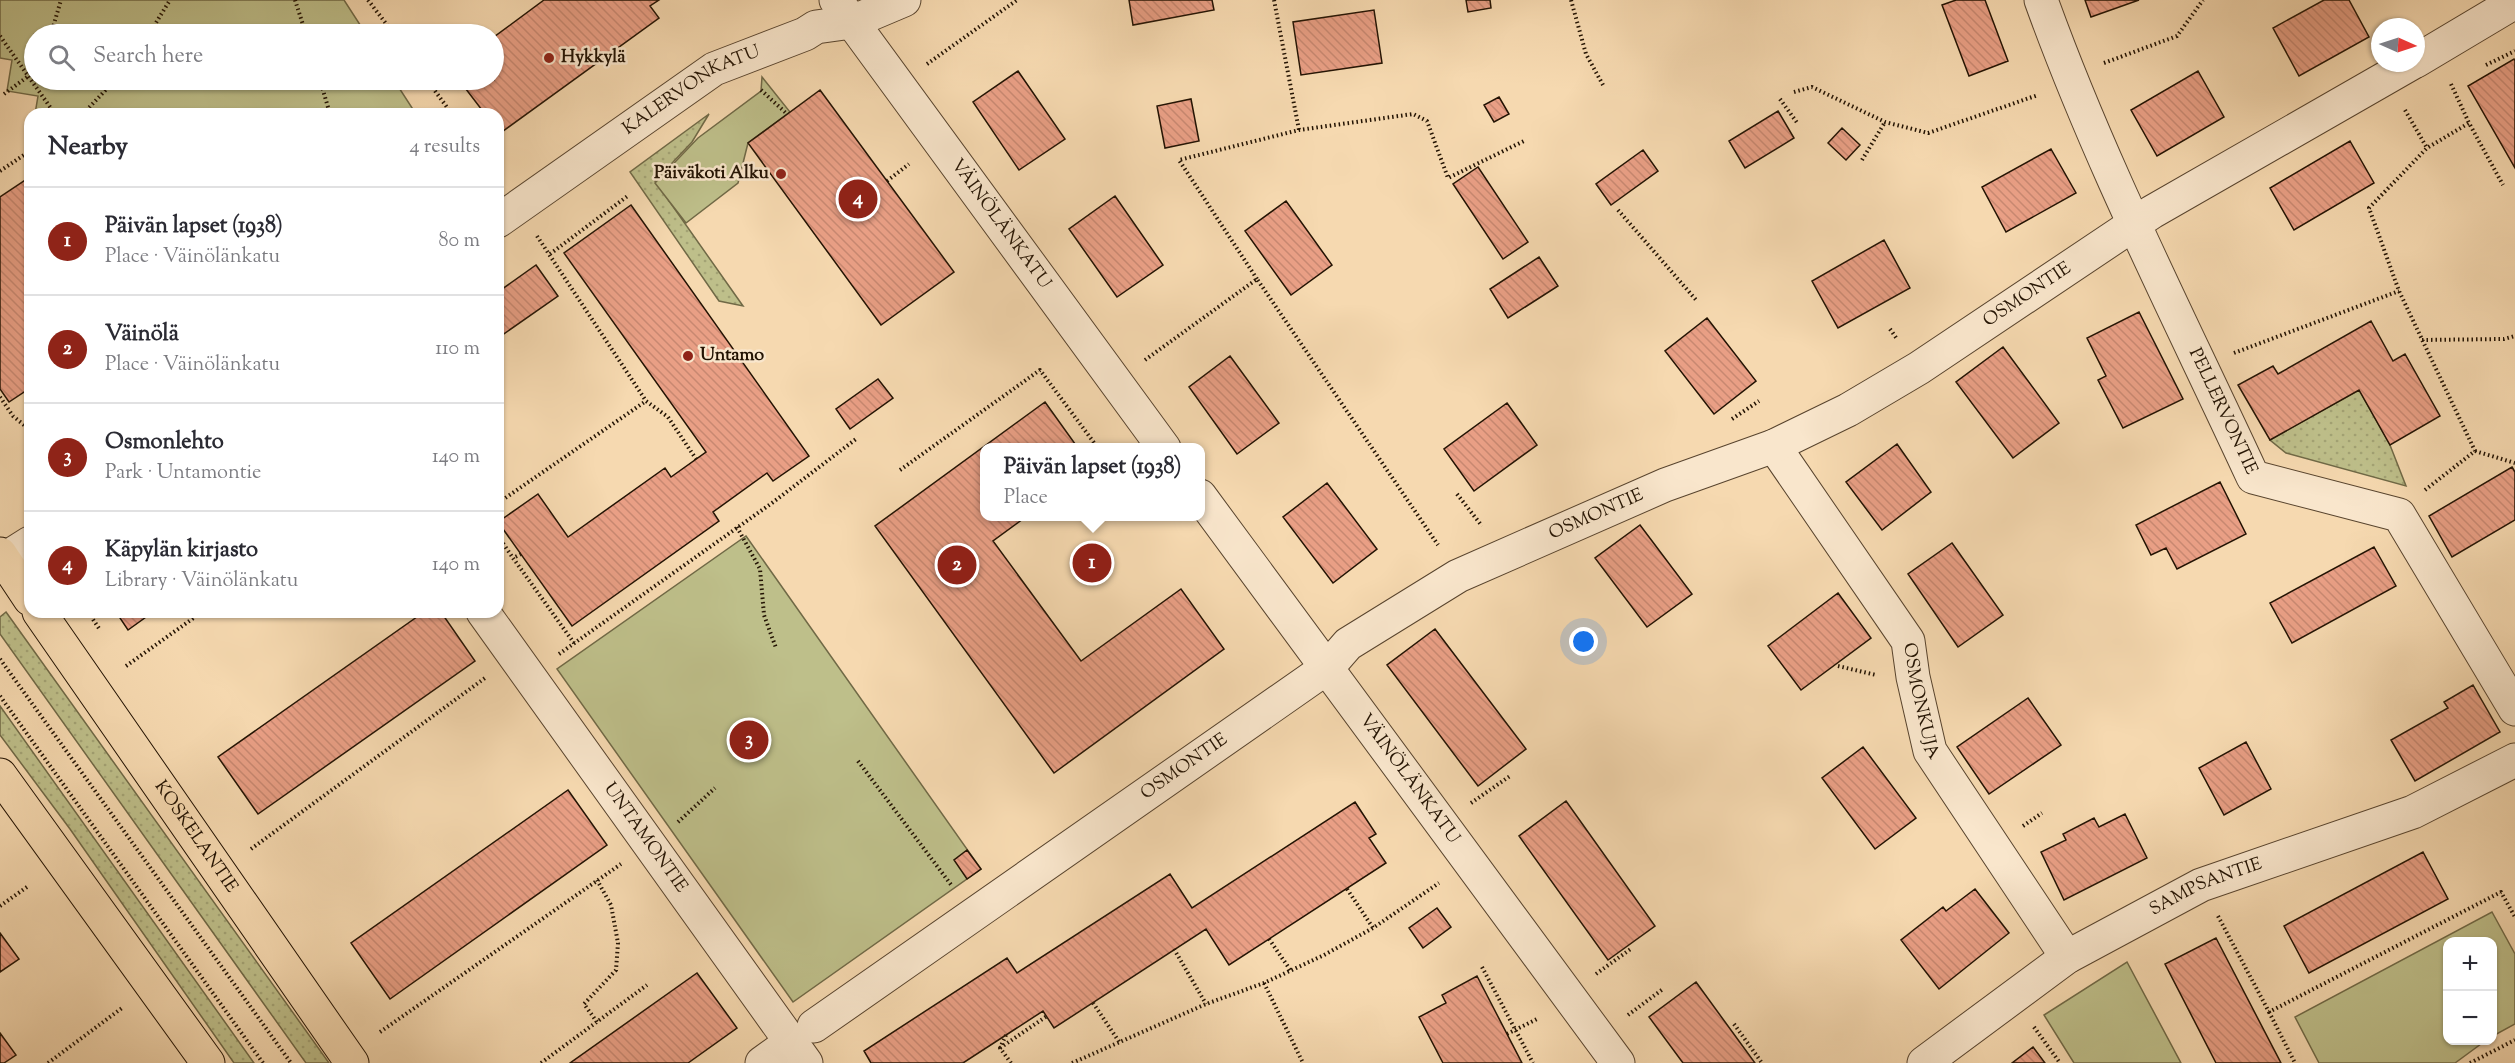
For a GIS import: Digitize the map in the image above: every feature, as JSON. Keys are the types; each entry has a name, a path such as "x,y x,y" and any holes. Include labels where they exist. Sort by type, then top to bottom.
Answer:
{"main road":[{"path":"8,555 24,587"},
{"name":"KOSKELANTIE","path":"43,618 352,1063"},
{"path":"0,775 208,1063"}],"street":[{"name":"KALERVONKATU","path":"508,215 714,69 805,34 844,11 904,0"},
{"name":"PELLERVONTIE","path":"2041,0 2071,81 2253,477 2399,515 2515,709"},
{"path":"2425,56 2515,2"},
{"name":"VÄINÖLÄNKATU","path":"844,11 1161,443"},
{"name":"OSMONTIE","path":"762,1063 804,1044 974,916 1328,667 1348,644 1458,576 1665,485 1774,446 1848,410 1919,368 2135,224 2397,72"},
{"name":"OSMONKUJA","path":"1774,446 1908,641 1913,677 1930,751 2067,957"},
{"name":"VÄINÖLÄNKATU","path":"1205,503 1618,1063"},
{"name":"UNTAMONTIE","path":"487,618 804,1044"},
{"name":"SAMPSANTIE","path":"1924,1063 2067,957 2201,885 2413,812 2515,760"}],"path":[{"path":"54,24 61,0"},
{"path":"155,24 170,0"},
{"path":"295,0 303,24"},
{"path":"368,0 386,24"},
{"path":"923,67 1017,0"},
{"path":"1274,0 1299,130"},
{"path":"1571,0 1586,54 1603,85"},
{"path":"2094,67 2177,36 2203,0"},
{"path":"0,36 24,70"},
{"path":"2478,70 2515,51"},
{"path":"2401,72 2427,148"},
{"path":"4,94 24,79"},
{"path":"2460,79 2451,84 2469,123 2503,185"},
{"path":"1794,92 1812,87 1885,122 1928,133 2045,92"},
{"path":"38,90 50,108"},
{"path":"89,108 106,90"},
{"path":"323,90 328,108"},
{"path":"434,90 448,108"},
{"path":"1780,99 1798,124"},
{"path":"779,107 787,114"},
{"path":"1442,552 1179,160 1299,130 1413,114 1427,121 1448,178 1526,140"},
{"path":"1862,160 1885,122"},
{"path":"2469,123 2427,148 2369,208 2399,291 2475,451 2515,463"},
{"path":"0,171 24,155"},
{"path":"887,181 912,162"},
{"path":"550,254 629,195"},
{"path":"1618,210 1697,301"},
{"path":"508,215 550,254 646,401 668,417 696,459"},
{"path":"1147,358 1257,279"},
{"path":"2232,354 2399,291"},
{"path":"2422,340 2504,339 2515,336"},
{"path":"900,470 1040,370 1095,443"},
{"path":"0,397 13,416 24,425"},
{"path":"504,498 646,401"},
{"path":"529,675 856,439"},
{"path":"2416,497 2475,451"},
{"path":"1457,494 1483,528"},
{"path":"737,527 759,569 764,615 776,648"},
{"path":"504,545 574,643"},
{"path":"513,558 521,554"},
{"path":"92,618 100,630"},
{"path":"126,666 194,618"},
{"path":"0,659 291,1063"},
{"path":"1838,666 1880,676"},
{"path":"251,849 489,675"},
{"path":"0,696 263,1063"},
{"path":"858,761 974,916"},
{"path":"1467,806 1510,776"},
{"path":"674,826 715,788"},
{"path":"2022,826 2042,813"},
{"path":"1072,1063 1206,1004 1291,971 1373,928 1470,861"},
{"path":"380,1032 622,863"},
{"path":"597,880 611,905 618,943 616,970 584,1004 597,1022"},
{"path":"2201,885 2295,1063"},
{"path":"0,906 27,887"},
{"path":"1347,889 1373,928"},
{"path":"2269,1012 2501,892 2515,917"},
{"path":"1269,939 1291,971"},
{"path":"1590,979 1632,948"},
{"path":"1174,950 1206,1004"},
{"path":"1482,967 1533,1063"},
{"path":"1264,983 1303,1063"},
{"path":"541,1063 647,985"},
{"path":"48,1063 152,986"},
{"path":"1621,1020 1663,989"},
{"path":"1093,1003 1120,1043"},
{"path":"1000,1048 1047,1016"},
{"path":"1507,1034 1542,1017"},
{"path":"1734,1024 1762,1063"},
{"path":"2032,1026 2060,1063"},
{"path":"1000,1048 1006,1035"},
{"path":"2470,1063 2515,1040"},
{"path":"1000,1048 1011,1063"}],"green space":[{"path":"0,0 344,0 360,24 24,24 24,90 400,90 412,108 36,108 38,96 7,91 12,60 0,58"},
{"path":"762,77 790,112 748,143 738,183 686,223 655,183 698,138 761,91"},
{"path":"709,114 692,142 655,181 743,306 719,301 630,172"},
{"path":"2359,390 2390,445 2406,486 2286,453 2270,440"},
{"path":"746,536 981,869 793,1002 557,669"},
{"path":"6,612 329,1063 306,1063 0,634 0,617"},
{"path":"0,706 254,1063 234,1063 70,829 0,735"},
{"path":"2492,912 2515,954 2515,1024 2497,1034 2497,937 2445,937"},
{"path":"2443,938 2443,1045 2480,1045 2455,1063 2319,1063 2295,1017"},
{"path":"2127,962 2181,1063 2074,1063 2044,1015"}],"building":[{"name":"Hykkylä","path":"544,0 659,0 650,6 659,18 504,130 504,108 480,108 467,90 504,90 504,30"},
{"path":"1129,0 1212,0 1214,10 1133,25"},
{"path":"1466,0 1490,0 1491,8 1468,12"},
{"path":"1956,0 1985,0 2008,61 1969,76 1942,5"},
{"path":"2085,0 2139,0 2091,17"},
{"path":"2324,0 2349,0 2369,37 2299,76 2273,28"},
{"path":"1374,10 1382,63 1301,75 1293,22"},
{"path":"2514,59 2515,61 2515,168 2468,86"},
{"path":"1018,71 1065,139 1019,170 973,102"},
{"path":"2198,71 2224,117 2157,156 2131,110"},
{"path":"820,90 954,272 881,325 748,143"},
{"path":"1499,97 1509,114 1494,122 1484,105"},
{"path":"1191,99 1199,141 1165,148 1157,106"},
{"path":"1778,111 1794,138 1745,168 1729,141"},
{"path":"1842,128 1860,145 1846,160 1828,143"},
{"path":"2350,141 2374,183 2294,230 2270,188"},
{"path":"2051,149 2076,193 2006,232 1982,187"},
{"path":"1643,150 1658,171 1611,205 1596,184"},
{"path":"1478,167 1528,242 1503,259 1453,184"},
{"path":"24,181 24,392 9,402 0,389 0,197"},
{"path":"1115,196 1163,265 1117,297 1069,229"},
{"path":"1286,201 1332,265 1291,295 1245,231"},
{"name":"Untamo","path":"631,205 809,456 773,481 767,473 713,512 719,521 572,626 504,530 504,518 538,494 568,537 665,468 671,477 706,452 564,253"},
{"path":"1884,240 1910,288 1838,328 1812,281"},
{"path":"1539,257 1558,286 1508,318 1490,289"},
{"path":"536,265 558,296 504,334 504,288"},
{"path":"2139,312 2183,399 2123,428 2098,380 2106,376 2087,338"},
{"path":"1707,318 1756,381 1714,414 1665,351"},
{"path":"2371,321 2393,361 2405,354 2440,416 2390,445 2359,390 2270,440 2238,385 2273,366 2278,374"},
{"path":"2003,347 2059,423 2013,458 1956,382"},
{"path":"1230,356 1279,423 1237,454 1189,387"},
{"path":"878,379 893,398 850,429 836,409"},
{"path":"1045,402 1074,443 989,443"},
{"path":"1507,403 1537,445 1474,491 1444,449"},
{"path":"1897,444 1931,492 1882,530 1846,482"},
{"path":"980,449 980,521 1020,521 993,541 1081,661 1181,589 1224,649 1054,773 875,526"},
{"path":"2512,467 2515,472 2515,520 2452,557 2429,516"},
{"path":"2220,482 2246,534 2177,569 2166,548 2151,555 2136,525"},
{"path":"1327,483 1377,549 1333,583 1283,517"},
{"path":"1640,525 1692,594 1647,627 1595,558"},
{"path":"1952,543 2003,615 1958,647 1908,574"},
{"path":"2374,547 2396,586 2292,643 2270,603"},
{"path":"1838,593 1871,638 1801,690 1768,646"},
{"path":"120,618 145,618 128,630"},
{"path":"415,618 445,618 475,661 258,814 218,757"},
{"path":"1435,629 1526,749 1478,786 1387,665"},
{"path":"2473,685 2500,732 2415,781 2391,740 2448,708 2444,702"},
{"path":"2028,698 2061,745 1989,794 1957,747"},
{"path":"2246,742 2271,789 2224,815 2199,768"},
{"path":"1863,747 1916,818 1875,849 1822,778"},
{"path":"568,790 607,845 390,999 351,943"},
{"path":"1566,801 1655,926 1608,960 1519,836"},
{"path":"1355,802 1376,834 1369,838 1386,863 1229,965 1206,929 1054,1028 1043,1011 963,1063 871,1063 864,1051 1007,958 1017,973 1170,874 1192,908"},
{"path":"2125,814 2147,858 2064,900 2041,852 2066,840 2063,834 2094,818 2099,827"},
{"path":"967,850 981,869 967,879 954,860"},
{"path":"2423,852 2448,899 2309,973 2284,926"},
{"path":"1975,889 2009,933 1939,989 1901,940 1943,907 1946,911"},
{"path":"1437,908 1451,927 1423,948 1409,928"},
{"path":"0,933 19,959 0,972"},
{"path":"2216,938 2281,1063 2216,1063 2165,964"},
{"path":"697,973 737,1028 688,1063 570,1063"},
{"path":"1477,976 1522,1063 1443,1063 1419,1017 1446,1003 1442,995"},
{"path":"1696,982 1755,1063 1683,1063 1649,1017"},
{"path":"0,1033 16,1055 4,1063 0,1063"},
{"path":"2033,1047 2045,1063 2012,1063"}],"place":[{"name":"Hykkylä","path":"549,58"},
{"name":"Päiväkoti Alku","path":"781,174"},
{"name":"Käpylän kirjasto","path":"858,199"},
{"name":"Untamo","path":"688,356"},
{"name":"Päivän lapset (1938)","path":"1092,563"},
{"name":"Väinölä","path":"957,565"},
{"name":"Osmonlehto","path":"749,740"}]}
